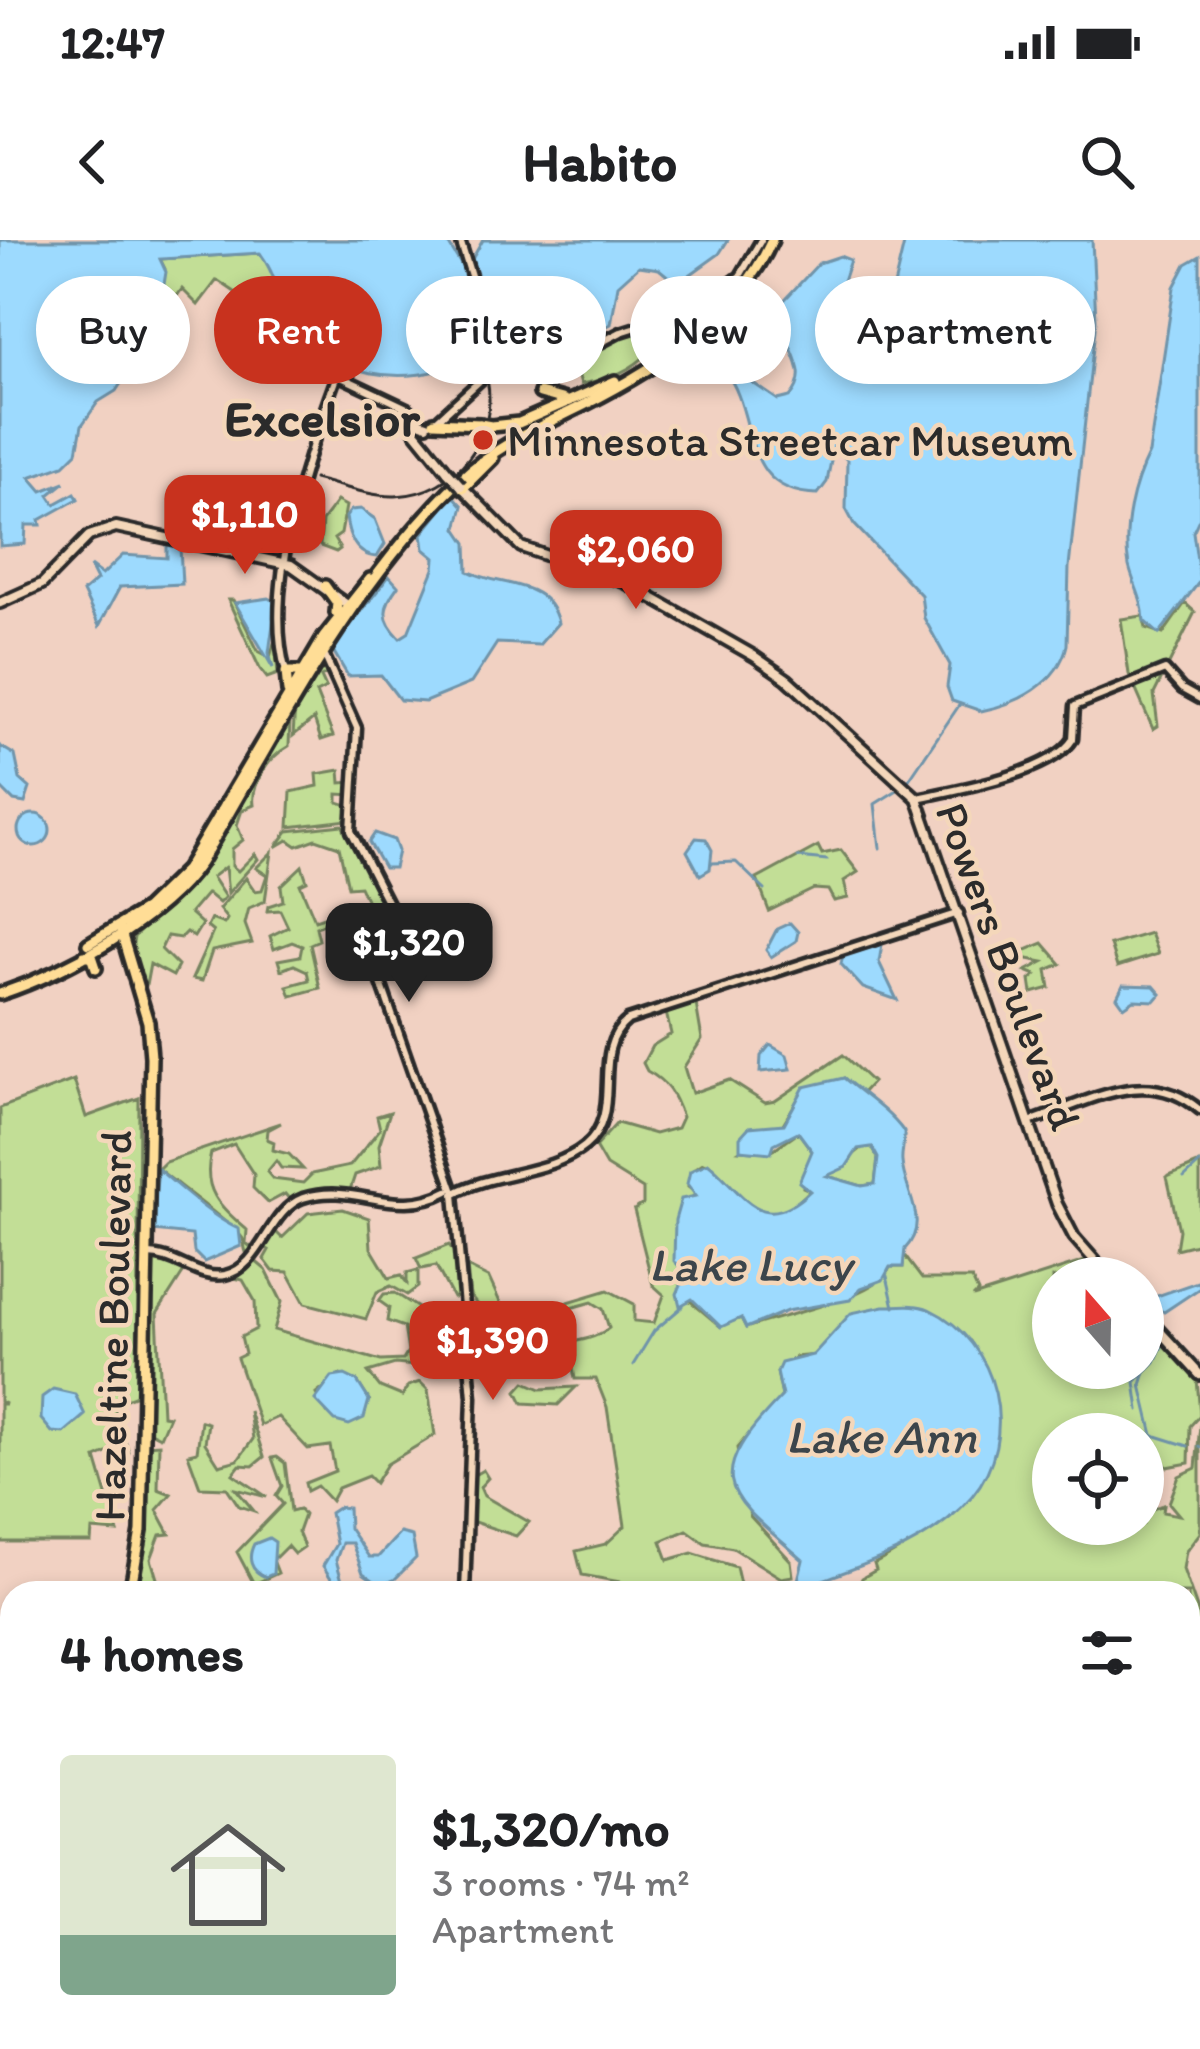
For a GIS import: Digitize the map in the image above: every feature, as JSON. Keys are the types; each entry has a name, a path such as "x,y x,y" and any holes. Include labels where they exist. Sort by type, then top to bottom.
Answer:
{"main road":[{"path":"750,276 767,240"},
{"path":"415,426 436,421 519,423 630,373"},
{"path":"328,630 478,459 630,373"},
{"path":"133,968 131,935 159,908 194,860 350,607 461,478 495,450 630,377"},
{"path":"540,394 558,402 593,391"},
{"path":"466,488 500,452 541,425"},
{"name":"Powers Boulevard","path":"415,426 448,472 520,547 646,593 754,656 917,798 1067,1227 1092,1257"},
{"path":"0,603 42,584 97,531 123,527 285,564 325,586 350,607"},
{"path":"286,707 338,605 325,586"},
{"path":"286,707 286,672 297,675 310,659"},
{"path":"57,968 162,897 194,860"},
{"path":"0,994 159,908"},
{"name":"Hazeltine Boulevard","path":"118,927 148,1022 149,1060 141,1531 132,1581"},
{"name":"Hazeltine Boulevard","path":"118,927 149,1060"},
{"path":"0,994 88,955 96,968"},
{"path":"1164,1336 1200,1375"}],"street":[{"path":"460,240 471,276"},
{"path":"740,276 767,240"},
{"path":"286,672 278,634 285,564 321,412 337,375 405,407 415,426"},
{"path":"436,421 474,384"},
{"path":"323,652 357,728 350,825 391,913 378,952 380,981 444,1167 457,1220 472,1397 465,1581"},
{"path":"917,798 965,791 1061,752 1073,739 1075,706 1117,685 1165,670 1182,689 1200,699"},
{"path":"146,1255 172,1256 201,1272 226,1274 243,1266 265,1233 304,1198 348,1194 400,1205 568,1156 591,1141 607,1109 610,1046 628,1020 958,913"},
{"path":"1029,1122 1146,1085 1178,1092 1200,1110"}],"green space":[{"path":"260,253 274,276 214,276 214,284 198,305 190,297 190,276 164,276 160,259"},
{"path":"630,332 630,367 606,378 606,342"},
{"path":"337,501 346,506 341,534 334,539 340,549 336,552 320,546 322,521"},
{"path":"228,600 233,600 258,651 270,657 275,640 278,674 267,678 260,669"},
{"path":"1185,603 1195,612 1154,694 1158,726 1153,729 1129,674 1121,619 1143,616 1146,628 1163,634"},
{"path":"326,663 331,671 321,677 326,688 316,693 333,736 321,740 314,719 293,736 295,706"},
{"path":"290,720 289,746 263,771 254,805 242,810 237,825 243,840 232,849 232,866 238,871 255,854 258,859 228,893 225,867 212,877 225,897 219,903 207,893 190,913 202,924 194,937 186,932 180,938 167,936 161,949 178,966 173,976 150,964 145,991 132,949 134,937 190,884"},
{"path":"340,770 341,783 354,782 353,795 338,794 338,802 351,806 348,820 289,827 291,792 318,786 317,774"},
{"path":"342,825 388,907 375,956 366,959 358,935 369,930 369,906 360,886 348,887 339,847 316,839 297,846 288,840 276,847 288,831"},
{"path":"818,846 822,854 841,850 858,872 844,881 848,898 834,901 828,890 814,889 769,911 757,879"},
{"path":"272,852 265,901 249,908 245,924 252,943 212,951 202,981 192,979 213,932 207,927 211,919 224,924 227,919 219,909 246,878 255,891 262,890 267,875 256,868"},
{"path":"302,866 307,881 300,884 315,920 333,914 335,920 316,927 319,940 310,944 320,988 291,996 287,986 309,980 307,971 294,965 281,970 278,960 300,956 302,946 292,942 274,949 270,936 288,927 280,910 267,911 268,906 283,901 281,886"},
{"path":"1150,933 1158,954 1117,967 1110,945"},
{"path":"1043,943 1061,964 1047,970 1050,988 1032,993 1030,980 1036,975 1026,971 1043,962 1023,958 1007,966 1000,961"},
{"path":"695,998 702,1039 684,1067 692,1093 729,1080 765,1103 775,1101 843,1055 872,1082 861,1094 844,1078 801,1094 783,1124 740,1150 770,1152 798,1132 812,1151 803,1187 810,1190 792,1206 762,1211 703,1163 690,1172 688,1187 696,1193 682,1212 676,1233 686,1273 681,1284 689,1300 720,1326 741,1318 746,1328 849,1296 883,1277 890,1267 903,1267 904,1255 922,1279 972,1279 978,1292 973,1297 1032,1278 1032,1389 1164,1389 1164,1342 1197,1379 1200,1415 1190,1426 1189,1463 1167,1467 1164,1463 1164,1413 1032,1413 1032,1545 1164,1545 1164,1512 1179,1515 1169,1503 1179,1476 1196,1468 1200,1425 1200,1533 1186,1551 1183,1569 1187,1581 861,1581 876,1570 874,1564 939,1523 983,1474 994,1446 997,1414 989,1379 970,1341 795,1357 777,1372 782,1396 737,1448 750,1516 791,1561 793,1576 781,1578 733,1548 705,1543 687,1530 661,1541 668,1560 692,1553 736,1567 739,1581 615,1581 582,1575 576,1551 606,1544 625,1526 607,1407 596,1379 575,1379 572,1362 522,1362 540,1349 587,1339 609,1328 603,1309 592,1302 563,1310 562,1323 516,1334 508,1326 488,1336 480,1353 473,1354 472,1314 478,1306 470,1296 467,1267 489,1278 508,1320 608,1290 634,1304 634,1321 654,1323 664,1295 653,1285 634,1210 643,1204 643,1189 606,1166 595,1147 617,1123 655,1134 677,1128 682,1117 673,1096 643,1063 652,1046 671,1034 665,1008"},
{"path":"74,1080 86,1117 139,1098 137,1395 113,1404 129,1452 115,1457 112,1451 96,1458 118,1532 92,1530 91,1542 0,1542 0,1404 6,1404 0,1401 0,1108"},
{"path":"390,1112 379,1145 381,1166 355,1175 350,1190 291,1201 285,1194 268,1203 253,1188 254,1175 234,1144 211,1153 211,1188 247,1230 246,1243 252,1248 248,1256 239,1234 158,1169 165,1162 281,1123 268,1130 267,1139 274,1142 273,1150 289,1154 303,1169 281,1168 276,1161 267,1172 273,1179 303,1183 312,1174 350,1166 380,1129 377,1116"},
{"path":"863,1147 872,1147 878,1158 875,1184 862,1186 827,1176"},
{"path":"1200,1163 1200,1243 1176,1249 1179,1230 1167,1177"},
{"path":"343,1209 369,1218 371,1248 389,1278 401,1275 407,1283 407,1273 418,1270 418,1287 407,1295 391,1286 377,1292 366,1319 305,1303 288,1272 273,1271 264,1259 269,1250 260,1245 273,1229 282,1238 308,1213"},
{"path":"449,1245 456,1255 459,1297 453,1298 436,1266 421,1269 416,1258"},
{"path":"153,1257 187,1267 157,1314 162,1415 169,1416 160,1437 146,1430"},
{"path":"254,1260 266,1270 282,1302 274,1330 381,1361 403,1360 408,1352 404,1327 387,1321 389,1308 379,1301 384,1294 395,1293 426,1313 459,1308 465,1369 438,1367 432,1351 426,1356 426,1367 395,1364 368,1372 380,1387 402,1396 408,1386 420,1382 428,1390 435,1435 387,1464 375,1483 368,1476 338,1488 331,1501 317,1486 307,1491 305,1483 335,1471 330,1446 308,1449 278,1417 260,1425 237,1358 245,1354 241,1337 256,1329 255,1301 243,1280 230,1277","holes":["340,1375 357,1381 369,1400 327,1413 316,1394"]},
{"path":"525,1382 541,1389 576,1387 558,1405 523,1403 517,1391"},
{"path":"249,1411 264,1457 253,1466 240,1465 233,1474 267,1497 236,1489 254,1511 239,1506 227,1488 200,1487 188,1454 197,1452 201,1421 208,1423 205,1443 219,1465 238,1460 253,1439"},
{"path":"159,1444 158,1489 171,1494 157,1510 170,1534 160,1535 151,1559 158,1581 137,1579 145,1526 146,1445"},
{"path":"272,1458 285,1463 291,1511 299,1509 304,1515 298,1532 304,1547 294,1554 287,1546 273,1560 278,1573 252,1581 237,1552 283,1504 276,1496 282,1486"},
{"path":"483,1470 488,1478 480,1487 484,1496 529,1522 516,1536 471,1521 469,1478"}],"water":[{"path":"0,240 446,240 465,271 473,268 472,259 483,240 728,240 719,254 688,276 667,276 659,269 639,266 618,285 611,324 606,326 606,276 406,276 406,375 382,374 382,276 273,276 260,253 160,259 165,276 36,276 36,384 121,384 98,402 82,425 77,452 64,465 30,477 42,491 65,482 49,495 55,504 75,493 78,499 40,520 41,525 26,525 25,544 0,546"},
{"path":"905,240 1092,240 1094,276 896,276"},
{"path":"840,256 850,260 845,276 815,276 815,384 1089,384 1069,567 1067,645 1045,681 1008,703 981,711 952,701 947,687 950,665 924,618 921,595 854,524 846,509 847,460 834,445 827,482 818,494 792,490 774,480 754,447 733,384 754,384 778,400 790,397 799,376 791,348 791,293 819,263"},
{"path":"1200,256 1200,517 1193,532 1200,581 1159,634 1144,621 1129,566 1128,522 1149,453 1174,287 1186,264"},
{"path":"453,495 463,506 457,528 467,543 468,571 534,591 553,609 558,623 539,645 497,643 471,683 425,702 400,700 381,675 348,676 332,649 389,576 398,586 387,607 389,625 400,638 408,633 434,569 435,558 424,549 422,534"},
{"path":"361,509 375,519 385,544 377,557 358,549 349,531 346,517 351,510"},
{"path":"167,542 180,547 182,584 120,587 99,626 83,592 97,580 90,566 102,575 123,555 167,558"},
{"path":"269,598 276,602 269,653 273,668 235,603"},
{"path":"0,746 15,755 20,779 30,788 25,803 14,801 0,787"},
{"path":"34,814 45,819 50,830 45,841 34,846 23,841 18,830 23,819"},
{"path":"375,833 394,840 398,851 394,868 384,868 369,842"},
{"path":"696,838 706,839 712,850 710,869 700,875 687,851"},
{"path":"790,923 798,932 796,941 771,957 766,950 777,929"},
{"path":"882,944 879,962 897,1000 863,988 841,964 843,956"},
{"path":"1123,985 1154,986 1161,994 1155,1001 1134,1000 1124,1007 1117,997"},
{"path":"770,1045 787,1055 791,1069 760,1072 761,1056"},
{"name":"Lake Lucy","path":"844,1078 904,1132 902,1162 916,1228 905,1249 903,1267 890,1267 883,1280 861,1288 850,1300 787,1311 746,1328 741,1318 721,1327 692,1299 680,1306 677,1294 686,1273 674,1261 675,1220 681,1199 696,1196 687,1184 690,1171 708,1163 742,1196 765,1210 793,1205 810,1191 799,1182 812,1151 798,1132 774,1144 771,1153 740,1150 740,1137 749,1127 784,1124 804,1087","holes":["872,1147 878,1158 875,1184 862,1186 827,1176 846,1167 858,1149"]},
{"path":"158,1169 239,1229 241,1246 204,1262 194,1252 192,1235 152,1231"},
{"path":"1200,1281 1200,1288 1164,1312 1164,1293"},
{"name":"Lake Ann","path":"913,1305 953,1324 986,1367 995,1393 996,1447 972,1496 936,1528 872,1561 819,1581 799,1581 803,1560 741,1501 732,1485 732,1468 739,1448 782,1396 777,1372 781,1363 813,1355 851,1313"},
{"path":"345,1375 357,1381 369,1400 364,1418 349,1425 335,1421 315,1400 332,1377"},
{"path":"53,1389 75,1394 85,1415 64,1433 52,1432 41,1419 42,1397"},
{"path":"348,1508 349,1528 369,1557 378,1557 400,1533 412,1536 416,1558 394,1580 374,1581 363,1573 352,1543 342,1543 336,1560 342,1581 333,1581 323,1566 336,1544 330,1513"},
{"path":"269,1538 275,1542 273,1574 266,1577 253,1568 251,1554 254,1544"}],"waterway":[{"path":"908,781 960,704"},
{"path":"880,848 875,804 899,789"},
{"path":"798,857 827,860"},
{"path":"712,863 736,862 765,890"},
{"path":"1184,1178 1200,1163"},
{"path":"887,1276 894,1307"},
{"path":"633,1365 654,1331 683,1306"},
{"path":"1136,1389 1139,1410"},
{"path":"1142,1389 1153,1435 1188,1446"}],"tram line":[{"path":"314,479 386,496 438,484 455,473 480,440 489,400 487,384"}],"place":[{"name":"Minnesota Streetcar Museum","path":"483,440"}],"district":[{"name":"Excelsior","path":"322,418"}]}
